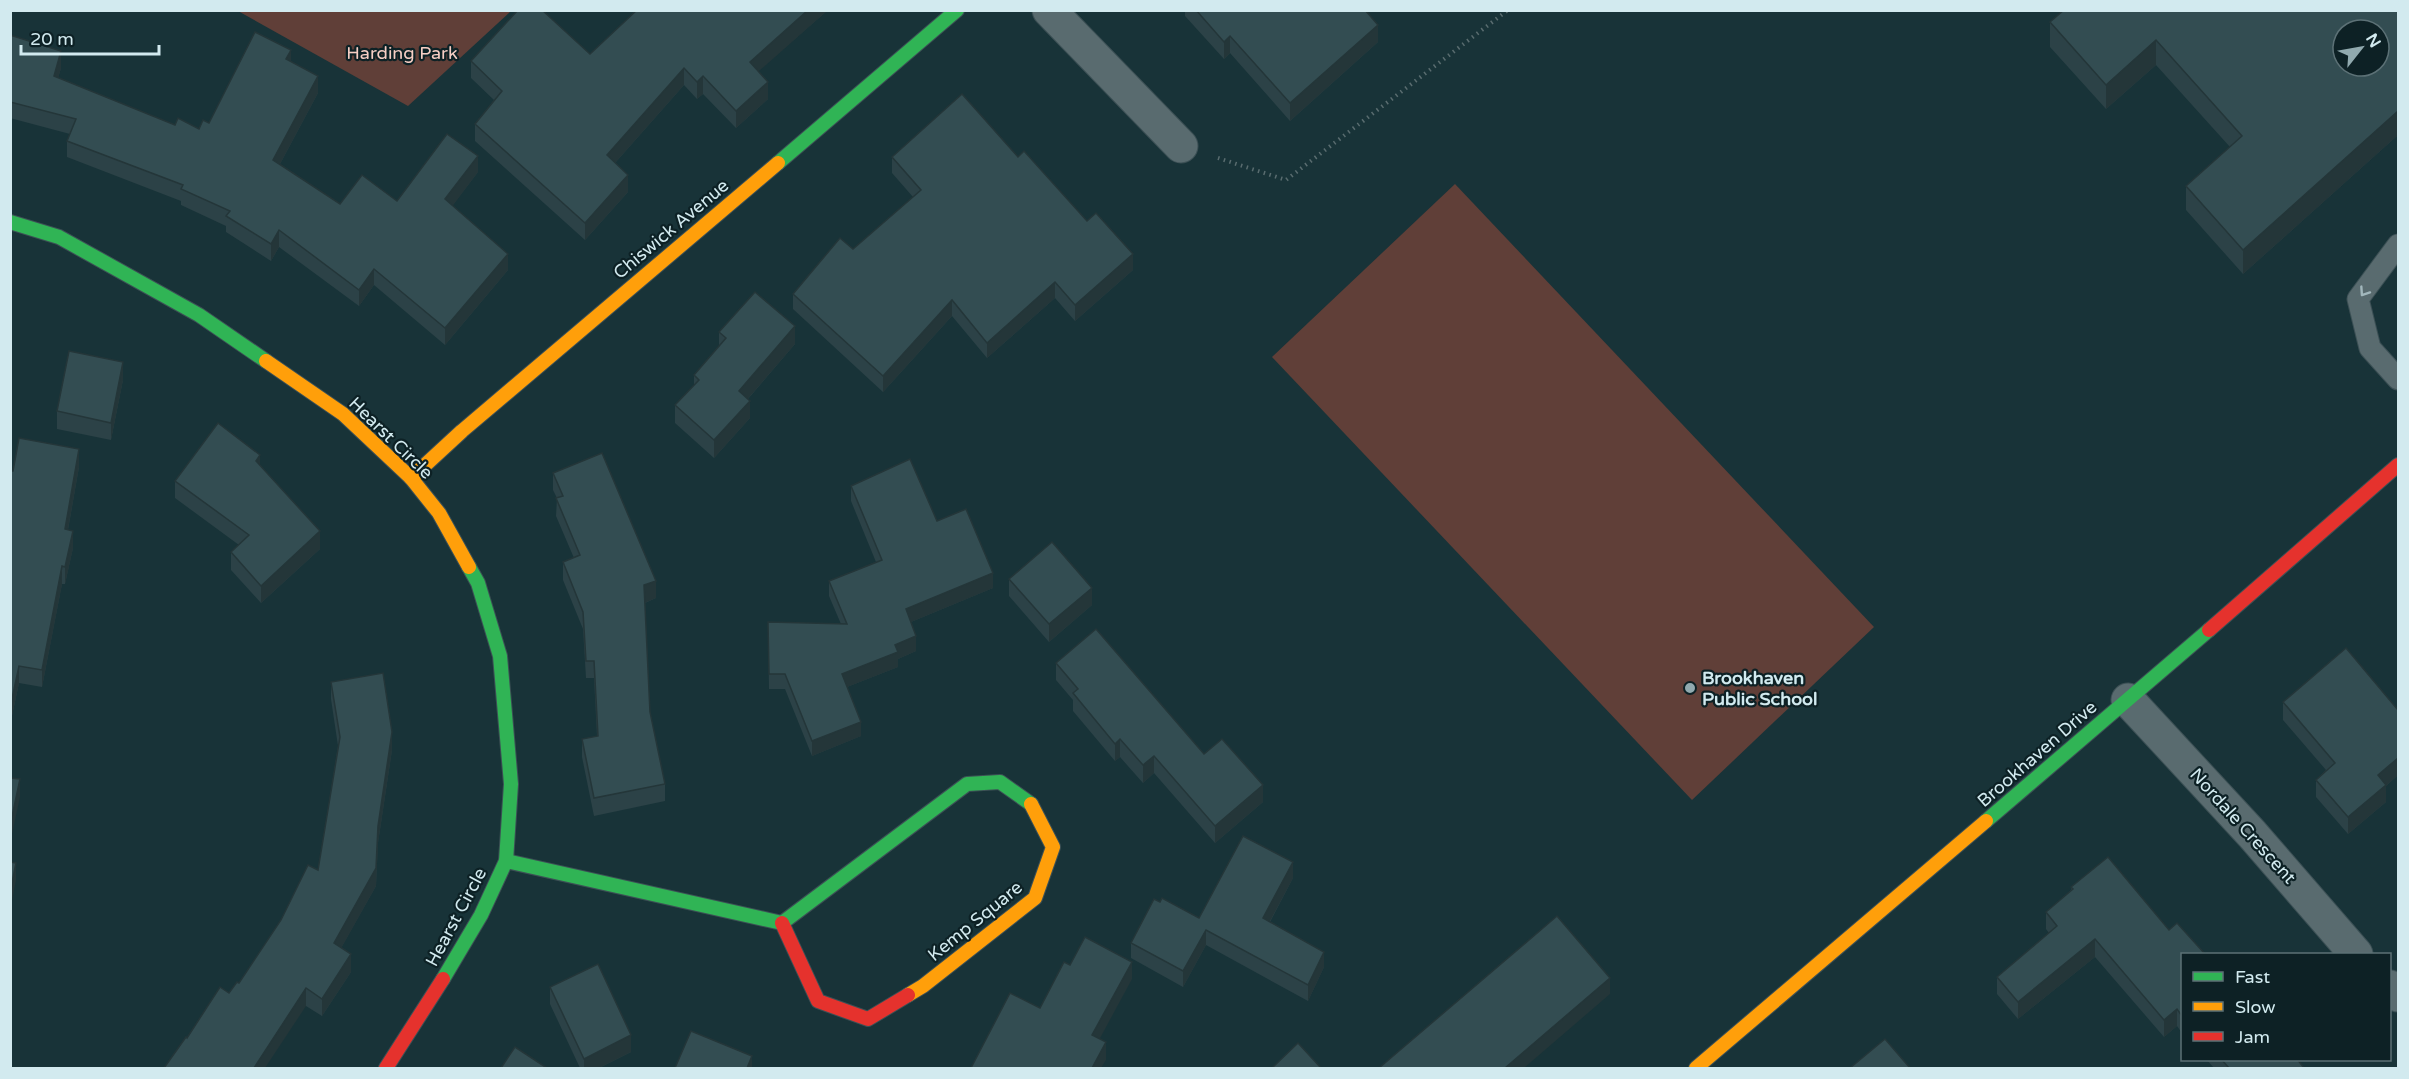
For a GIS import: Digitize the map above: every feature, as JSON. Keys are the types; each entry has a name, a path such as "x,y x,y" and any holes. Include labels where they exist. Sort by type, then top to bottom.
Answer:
{"street":[{"name":"Chiswick Avenue","path":"411,478 462,430 957,10"},
{"path":"1049,10 1181,146"},
{"name":"Hearst Circle","path":"10,222 59,237 199,315 343,414 411,478 439,513 478,583 500,656 511,784 506,861 481,915 416,1024 386,1068"},
{"name":"Brookhaven Drive","path":"1696,1068 2128,700 2398,465"},
{"name":"Nordale Crescent","path":"2128,700 2252,834 2355,953"},
{"name":"Kemp Square","path":"1000,782 1031,803 1053,847 1035,898 923,986 868,1019 818,1001 782,923 967,784 1000,782"},
{"path":"506,861 782,923"}],"lane":[{"path":"2398,245 2358,300 2370,348 2398,379"}],"path":[{"path":"1181,146 1286,180 1508,10"}],"green space":[{"name":"Harding Park","path":"238,11 511,11 408,106"},
{"path":"1455,184 1874,627 1692,800 1272,357"}],"building":[{"path":"518,10 542,10 590,54 637,10 808,10 750,62 768,82 736,111 703,76 697,82 684,68 607,155 628,175 585,223 475,124 502,91 471,61"},
{"path":"1196,10 1365,10 1378,25 1290,103 1230,36 1224,42"},
{"path":"2064,10 2398,10 2398,111 2243,250 2186,186 2242,136 2156,40 2106,85 2050,22"},
{"path":"255,32 291,50 286,59 318,76 273,160 340,204 362,175 397,201 447,134 478,156 445,199 508,254 445,328 374,269 359,290 279,230 271,244 226,216 230,211 181,189 183,185 67,141 76,119 10,102 10,35 61,51 54,76 175,125 178,118 199,129 203,120 209,123"},
{"path":"962,94 1018,157 1024,151 1087,221 1096,213 1133,254 1075,305 1055,282 987,343 952,300 883,376 793,294 840,238 853,249 921,190 892,157"},
{"path":"755,292 795,326 739,391 750,401 714,440 675,405 699,380 694,375 726,338 719,332"},
{"path":"69,351 123,362 111,423 57,411"},
{"path":"218,423 260,455 256,461 320,531 261,586 231,552 249,535 175,481"},
{"path":"19,438 79,449 65,529 73,531 65,567 62,566 42,670 19,666 10,708 10,471 13,471"},
{"path":"602,453 656,581 644,585 650,712 665,784 594,798 582,739 598,736 594,661 586,661 583,612 563,562 580,555 556,498 563,496 553,473"},
{"path":"910,459 937,521 966,509 993,573 906,609 916,636 895,645 898,652 842,674 861,722 812,741 785,674 769,674 768,622 847,624 829,581 882,560 851,486"},
{"path":"1052,542 1092,588 1049,624 1009,579"},
{"path":"1096,629 1204,754 1222,739 1263,785 1215,826 1154,756 1143,765 1120,739 1115,744 1073,693 1078,689 1056,663"},
{"path":"2346,648 2398,710 2398,758 2378,775 2386,785 2348,817 2316,780 2335,763 2283,702"},
{"path":"383,673 392,732 378,826 376,868 334,943 351,954 322,999 306,988 254,1068 164,1068 187,1038 220,987 229,993 237,982 239,983 281,920 308,865 318,870 340,737 331,682"},
{"path":"10,778 20,779 10,826"},
{"path":"1243,836 1293,862 1263,918 1324,952 1308,985 1206,930 1183,971 1131,943 1154,899 1160,902 1162,898 1199,918"},
{"path":"2108,857 2169,930 2177,923 2204,953 2181,953 2181,1015 2177,1009 2164,1020 2095,939 2018,1002 1997,977 2057,926 2046,912 2073,889 2071,887"},
{"path":"10,862 16,863 10,893"},
{"path":"1557,916 1610,978 1505,1068 1379,1068"},
{"path":"1085,937 1132,962 1092,1035 1106,1042 1092,1068 971,1068 1010,993 1040,1008 1064,962 1070,965"},
{"path":"598,964 631,1035 584,1059 550,987"},
{"path":"691,1031 752,1056 747,1068 675,1068"},
{"path":"1885,1039 1910,1068 1850,1068"},
{"path":"1298,1043 1321,1068 1273,1067"},
{"path":"515,1047 547,1068 501,1068"},
{"path":"2223,1061 2299,1061 2304,1068 2229,1068"}],"traffic: fast":[{"path":"778,163 957,10"},
{"path":"10,222 59,237 199,315 266,361"},
{"path":"443,979 481,915 506,861 511,784 500,656 478,583 469,567"},
{"path":"1986,821 2209,630"},
{"path":"506,861 782,923 967,784 1000,782 1031,804"}],"traffic: slow":[{"path":"411,478 462,431 778,163"},
{"path":"266,361 343,414 411,478 439,513 469,567"},
{"path":"908,995 923,986 1035,898 1053,847 1031,804"},
{"path":"1696,1068 1986,821"}],"traffic: jam":[{"path":"2209,630 2398,465"},
{"path":"782,923 818,1001 868,1019 908,995"},
{"path":"386,1068 443,979"}],"place":[{"name":"Brookhaven Public School","path":"1690,688"}]}
